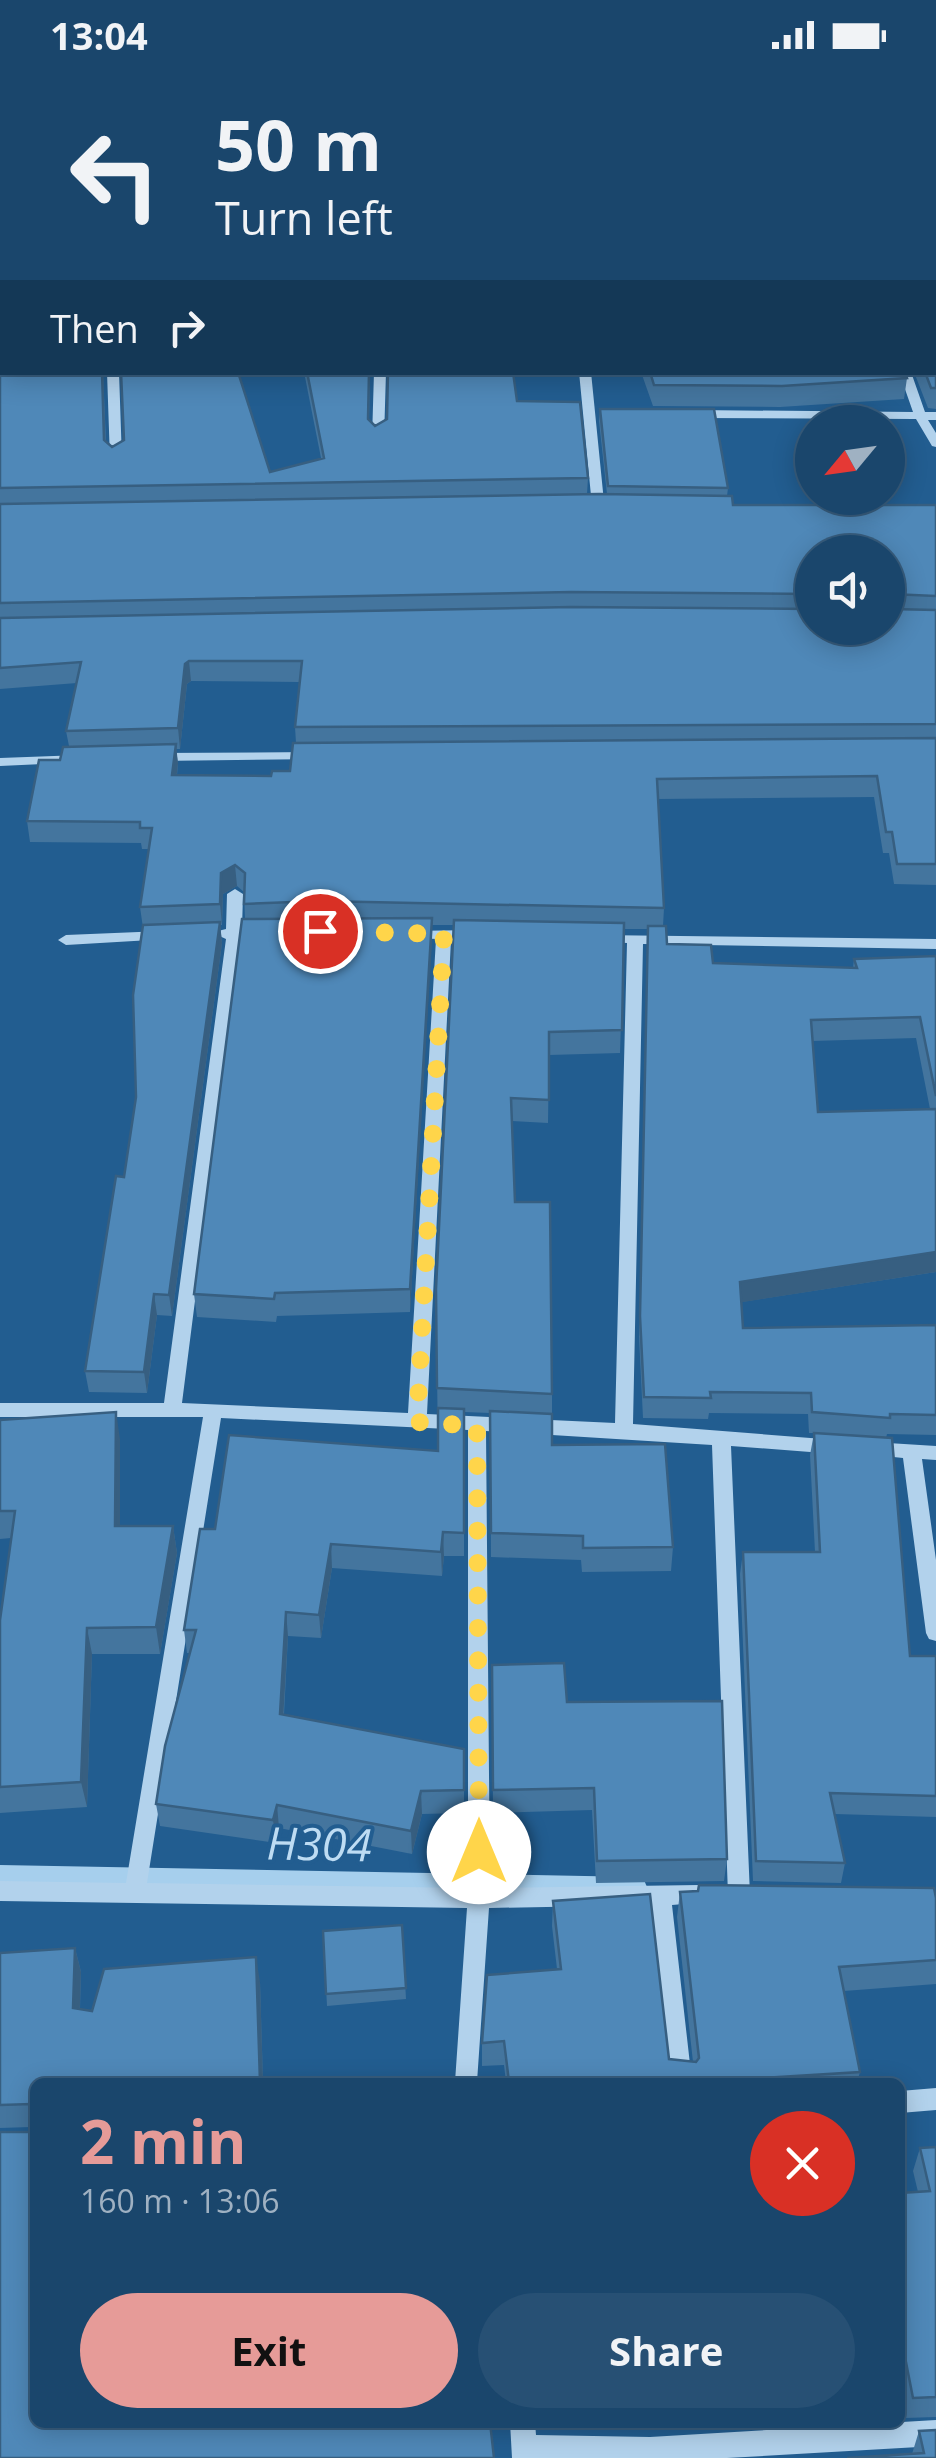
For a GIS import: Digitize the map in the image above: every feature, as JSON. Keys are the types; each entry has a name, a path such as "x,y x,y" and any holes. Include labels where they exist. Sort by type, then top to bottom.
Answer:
{"street":[{"path":"113,375 116,460"},
{"path":"378,439 380,375"},
{"path":"585,375 598,506"},
{"path":"906,375 921,417 936,443"},
{"path":"589,413 609,413"},
{"path":"687,414 936,416"},
{"path":"578,506 618,506"},
{"path":"136,757 335,756"},
{"path":"0,762 98,758"},
{"path":"172,1410 234,934 235,894"},
{"path":"196,935 285,932"},
{"path":"391,933 502,936"},
{"path":"417,1422 444,934"},
{"path":"66,940 178,936"},
{"path":"578,938 936,944"},
{"path":"624,1431 635,939"},
{"path":"0,1410 213,1410 624,1431 936,1453"},
{"path":"135,1890 213,1410"},
{"path":"466,2078 479,1852 477,1426"},
{"path":"0,1891 749,1895 738,1857 720,1440"},
{"path":"912,1452 936,1633"},
{"path":"660,1895 681,2078"},
{"path":"905,2102 936,2100"},
{"path":"524,2443 650,2450 936,2432"}],"building":[{"path":"0,375 102,375 104,440 112,447 124,440 121,375 239,375 270,472 324,458 308,375 369,375 368,419 375,426 387,419 388,375 513,375 517,401 580,402 588,478 0,488"},
{"path":"651,375 907,378 782,386 654,385"},
{"path":"926,375 936,375 936,388 931,388"},
{"path":"600,409 714,409 728,488 608,486"},
{"path":"599,494 732,496 733,505 795,505 795,515 905,515 905,505 936,505 936,596 905,595 905,535 795,535 795,594 571,592 0,603 0,504"},
{"path":"571,607 795,609 795,645 905,645 905,609 936,610 936,724 295,727 302,661 189,661 185,664 178,728 66,731 81,662 0,668 0,618"},
{"path":"936,738 936,864 897,864 892,832 886,832 877,776 657,779 664,908 319,901 244,904 245,873 235,865 221,873 220,904 140,907 152,828 140,828 140,822 27,821 39,760 60,760 63,747 176,744 172,775 271,776 272,771 290,771 293,743"},
{"path":"432,918 410,1289 275,1293 274,1299 194,1294 242,919"},
{"path":"454,920 624,923 622,1030 549,1032 549,1100 511,1098 515,1202 550,1202 552,1394 437,1388 436,1289"},
{"path":"220,922 169,1295 154,1294 144,1372 85,1371 116,1176 124,1177 136,1097 133,995 143,925"},
{"path":"648,926 666,926 667,944 711,945 713,963 857,968 854,959 936,956 936,1096 920,1017 811,1020 818,1112 936,1109 936,1252 740,1282 743,1328 936,1325 936,1415 890,1414 890,1418 812,1412 811,1393 710,1392 711,1398 644,1397 640,1316"},
{"path":"438,1408 464,1409 464,1533 443,1532 441,1552 331,1544 319,1615 286,1612 280,1714 464,1749 464,1790 421,1791 411,1831 277,1805 273,1820 156,1804 165,1746 196,1630 184,1630 200,1529 215,1529 229,1435 438,1451"},
{"path":"490,1411 552,1414 552,1445 665,1444 673,1547 583,1548 583,1536 491,1533"},
{"path":"116,1412 115,1526 173,1526 156,1627 87,1628 81,1782 0,1787 0,1620 15,1511 0,1511 0,1420"},
{"path":"814,1433 892,1438 910,1656 936,1656 936,1796 830,1793 845,1863 756,1861 743,1552 820,1552"},
{"path":"564,1663 567,1702 722,1701 727,1859 597,1861 594,1788 493,1790 492,1665"},
{"path":"699,1885 934,1888 936,1960 839,1967 860,2072 764,2078 509,2078 504,2041 482,2043 487,1975 561,1969 553,1901 650,1894 669,2059 696,2062 699,2058 680,1892 698,1891"},
{"path":"402,1925 406,1988 326,1994 323,1931"},
{"path":"75,1948 73,2008 92,2011 104,1969 256,1957 260,2078 30,2078 30,2104 0,2105 0,1953"},
{"path":"0,2132 30,2132 30,2428 491,2428 494,2458 0,2458"},
{"path":"936,2147 936,2397 913,2398 905,2357 905,2193 930,2191 920,2148"},
{"path":"936,2430 936,2458 847,2458 924,2453 919,2431"}],"waterway":[{"name":"H304","path":"0,1875 636,1887"}],"route":[{"path":"320,931 444,934 417,1422 477,1426 479,1852"}]}
